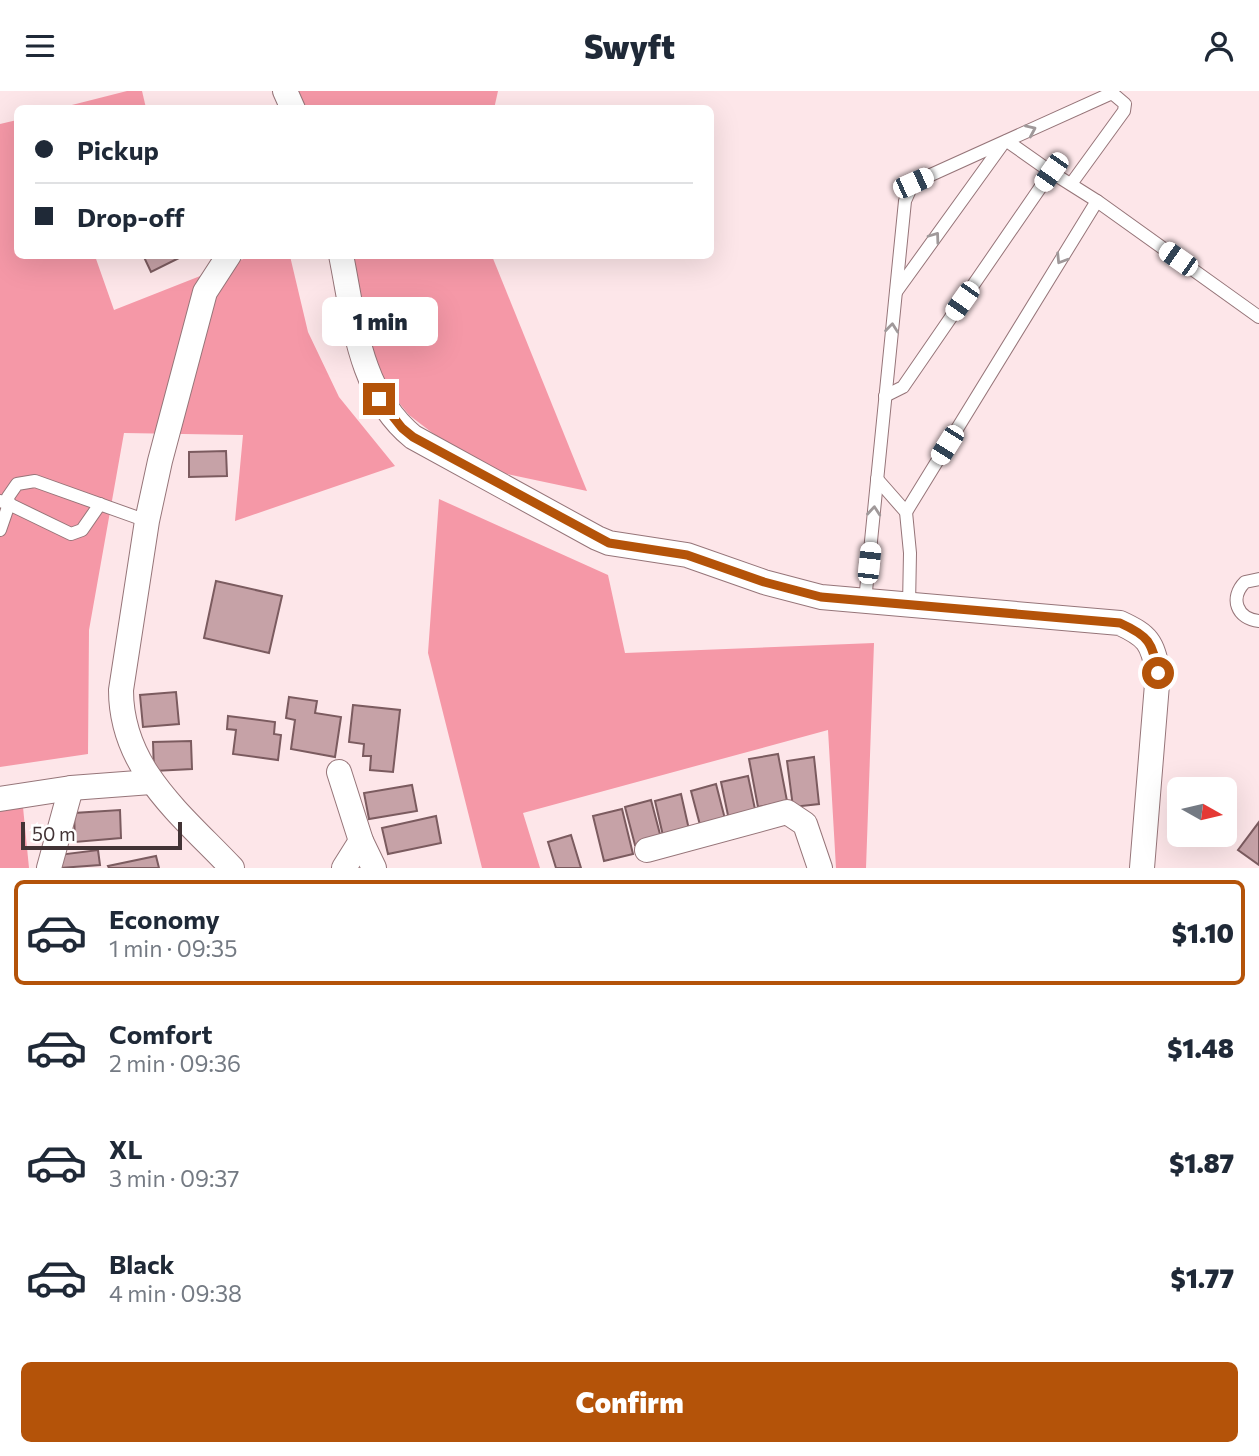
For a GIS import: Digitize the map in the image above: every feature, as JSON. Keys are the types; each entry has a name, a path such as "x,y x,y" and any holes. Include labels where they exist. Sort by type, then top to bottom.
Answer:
{"street":[{"path":"226,259 205,292 160,461 147,521 121,690 121,713 133,750 151,782 232,868"},
{"path":"342,259 361,355 379,399 402,428 413,437 609,543 687,555 764,582 821,597 1120,623 1142,633 1154,651 1158,673 1143,868"},
{"path":"339,772 361,841 373,868"},
{"path":"0,799 71,788 151,782"},
{"path":"49,868 71,788"},
{"path":"647,850 787,812 805,824 820,868"},
{"path":"344,868 361,841"}],"lane":[{"path":"865,601 905,201 913,183 1112,93 1125,104 1124,111 1071,184"},
{"path":"1005,141 1097,201 1259,317"},
{"path":"895,292 1005,141"},
{"path":"885,395 903,387 1051,172"},
{"path":"906,512 1097,201"},
{"path":"877,479 906,512 910,553 909,605"},
{"path":"0,530 4,502 17,484 27,481 35,481 147,521"},
{"path":"4,502 71,534 82,530 100,504"},
{"path":"1259,579 1245,582 1240,587 1236,600 1240,613 1259,621"}],"shaded area":[{"path":"127,91 142,91 145,105 72,105"},
{"path":"295,91 498,91 495,105 299,105"},
{"path":"14,121 14,259 96,259 114,310 243,259 291,259 308,332 339,397 395,466 235,521 243,435 124,433 89,630 88,754 0,767 0,124"},
{"path":"342,259 493,259 587,491 478,468 409,415 372,370"},
{"path":"439,499 608,575 625,653 874,643 866,868 836,868 828,730 523,813 540,868 482,868 428,653"},
{"path":"22,797 29,868 0,868 0,800"}],"building":[{"path":"145,259 177,259 151,272"},
{"path":"226,451 227,476 189,477 189,452"},
{"path":"216,581 282,596 269,653 204,638"},
{"path":"176,692 179,724 143,727 140,695"},
{"path":"289,697 317,701 315,713 341,717 335,757 291,749 295,720 286,718"},
{"path":"353,705 400,710 393,772 370,770 371,756 363,756 364,744 349,742"},
{"path":"228,716 275,722 274,734 281,735 278,760 233,754 236,730 227,729"},
{"path":"191,741 192,769 154,771 153,742"},
{"path":"778,754 787,801 758,807 749,759"},
{"path":"814,757 819,804 793,807 787,761"},
{"path":"748,776 756,814 729,820 721,782"},
{"path":"716,784 725,819 700,825 691,791"},
{"path":"412,785 417,811 369,819 364,793"},
{"path":"681,794 690,834 664,840 655,801"},
{"path":"651,800 661,838 635,845 625,807"},
{"path":"622,809 633,854 604,861 593,816"},
{"path":"120,810 121,838 75,842 74,813"},
{"path":"436,816 441,843 388,854 382,828"},
{"path":"1259,822 1259,865 1238,850"},
{"path":"571,835 581,868 556,868 548,842"},
{"path":"98,850 100,865 60,868 58,855"},
{"path":"156,856 159,868 108,866"}],"route":[{"path":"379,399 402,428 413,437 609,543 687,555 764,582 821,597 1120,623 1142,633 1154,651 1158,673"}]}
